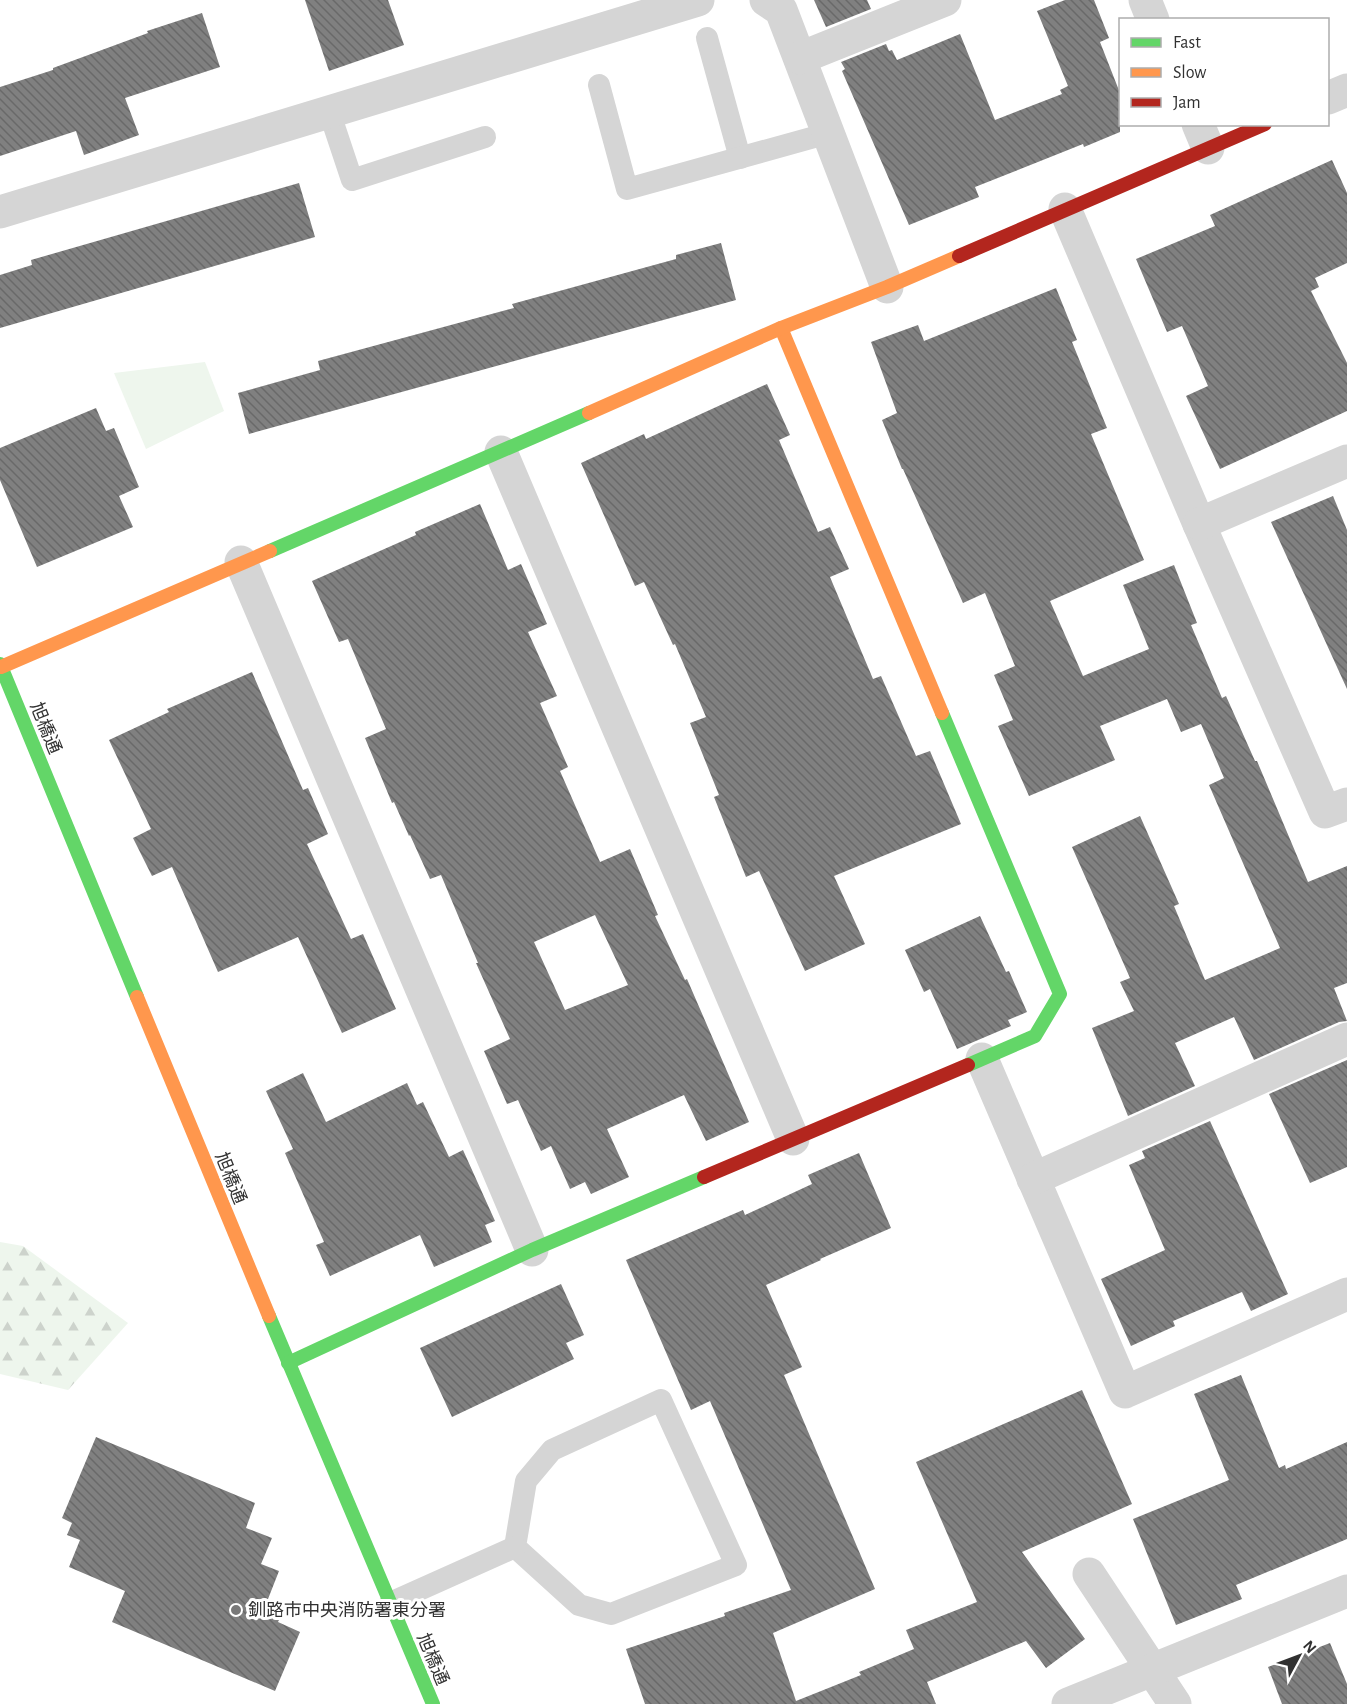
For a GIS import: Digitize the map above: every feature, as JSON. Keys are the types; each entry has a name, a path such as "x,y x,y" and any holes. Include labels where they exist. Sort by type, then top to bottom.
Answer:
{"street":[{"path":"0,212 698,0"},
{"path":"766,0 781,10 887,287"},
{"path":"800,58 945,0"},
{"path":"1145,0 1153,18"},
{"path":"1329,98 1347,90"},
{"path":"1,665 501,452 781,328 887,287 1065,209 1203,136 1255,126"},
{"path":"1065,209 1325,812 1347,804"},
{"path":"288,1363 532,1250 1035,1035 1060,994 781,328"},
{"path":"501,452 793,1139"},
{"path":"1199,524 1347,461"},
{"path":"241,562 532,1250"},
{"name":"旭橋通","path":"1,665 288,1363 433,1704"},
{"path":"1033,1179 1347,1039"},
{"path":"982,1059 1125,1392 1347,1294"},
{"path":"1089,1574 1175,1704"},
{"path":"1068,1704 1347,1591"}],"lane":[{"path":"707,38 740,159"},
{"path":"598,85 627,189 829,133"},
{"path":"329,111 352,180 485,137"},
{"path":"661,1400 736,1565 611,1614 579,1605 514,1547 526,1480 552,1450 661,1400"},
{"path":"390,1604 514,1547"}],"green space":[{"path":"205,362 224,411 146,449 114,373"},
{"path":"0,1242 23,1246 128,1323 68,1390 0,1374"}],"building":[{"path":"305,0 388,0 404,45 329,71"},
{"path":"814,0 867,0 871,9 826,27"},
{"path":"1065,0 1094,0 1109,38 1100,42 1119,90 1120,132 1084,147 1083,144 975,187 979,197 909,225 842,71 845,69 841,62 886,44 897,60 960,34 995,120 1062,94 1060,90 1068,86 1037,11"},
{"path":"202,13 220,67 125,98 139,135 84,155 76,131 0,156 0,87 53,70 53,68 148,33 147,31"},
{"path":"1332,160 1347,193 1347,263 1315,278 1319,287 1311,291 1347,363 1347,411 1220,469 1186,396 1208,386 1182,326 1167,332 1136,259 1215,226 1210,215"},
{"path":"299,183 315,237 0,328 0,275 32,265 31,260"},
{"path":"721,243 736,300 249,434 238,393 320,370 318,361 514,308 512,304 676,259 676,255"},
{"path":"1056,288 1077,340 1072,342 1107,428 1091,434 1144,560 1050,601 1083,676 1149,649 1123,585 1174,565 1197,623 1191,625 1222,698 1226,696 1255,761 1257,761 1308,882 1347,866 1347,983 1334,988 1347,1021 1339,1022 1254,1060 1234,1017 1175,1043 1195,1086 1128,1116 1092,1028 1134,1011 1120,982 1130,978 1072,847 1140,816 1179,904 1174,906 1205,980 1280,948 1209,785 1224,778 1201,724 1181,732 1167,699 1100,726 1115,760 1029,796 998,726 1013,720 994,675 1015,666 985,593 963,603 902,469 882,420 897,413 871,342 918,325 924,341"},
{"path":"767,384 790,435 779,440 818,532 830,527 849,569 830,577 873,679 881,676 916,756 930,751 961,824 834,876 865,944 805,971 759,871 746,877 714,797 719,795 690,723 706,717 675,644 673,645 644,582 635,586 581,463 644,434 646,439"},
{"path":"96,408 106,431 114,428 139,487 119,496 133,527 37,567 0,480 0,448"},
{"path":"1333,496 1347,530 1347,689 1271,522"},
{"path":"480,504 508,570 521,564 547,624 528,632 557,696 540,703 568,767 560,771 600,862 630,849 658,915 655,916 685,980 687,979 749,1122 706,1141 684,1095 607,1129 629,1177 591,1194 585,1182 570,1189 551,1146 541,1151 518,1100 507,1104 484,1051 510,1039 476,963 478,963 441,875 430,879 394,802 392,803 365,738 386,729 348,639 339,642 312,581 416,535 415,532","holes":["595,915 628,985 565,1010 534,942"]},
{"path":"252,672 303,790 308,788 328,834 307,844 351,939 363,934 396,1009 342,1033 298,937 218,972 172,867 152,876 133,838 151,829 109,740 169,712 167,709"},
{"path":"980,916 1006,972 1009,971 1027,1012 1008,1020 1011,1026 957,1049 930,989 924,992 905,950"},
{"path":"1347,1060 1347,1167 1310,1183 1269,1094"},
{"path":"303,1073 326,1122 407,1083 417,1105 423,1102 449,1157 463,1150 495,1221 485,1225 492,1242 434,1267 420,1235 330,1276 316,1245 324,1242 285,1153 293,1149 266,1091"},
{"path":"1210,1121 1288,1294 1251,1311 1242,1292 1173,1321 1175,1326 1131,1346 1101,1279 1165,1250 1129,1165 1145,1158 1142,1151"},
{"path":"859,1153 891,1228 766,1285 802,1367 784,1375 875,1589 773,1633 796,1701 861,1675 859,1672 914,1649 906,1630 977,1602 916,1462 1082,1390 1132,1504 1022,1552 1085,1639 1046,1668 1026,1641 927,1682 936,1704 645,1704 626,1649 725,1616 724,1613 791,1590 710,1401 691,1410 626,1260 743,1210 745,1215 812,1184 808,1175"},
{"path":"561,1284 584,1335 566,1343 574,1359 452,1417 420,1348"},
{"path":"1241,1375 1279,1468 1285,1465 1286,1469 1347,1442 1347,1539 1236,1585 1242,1599 1176,1625 1133,1519 1229,1480 1194,1394"},
{"path":"96,1437 255,1503 246,1528 272,1538 261,1564 279,1571 268,1599 285,1606 278,1622 300,1632 275,1691 112,1622 125,1591 69,1567 80,1540 67,1535 72,1523 62,1518"},
{"path":"1330,1643 1347,1684 1347,1704 1282,1704 1268,1667"}],"traffic: fast":[{"path":"270,551 589,413"},
{"path":"0,664 137,997"},
{"path":"942,713 1060,994 1035,1036 968,1065"},
{"path":"288,1363 532,1250 704,1177"},
{"path":"269,1316 433,1704"}],"traffic: slow":[{"path":"589,413 781,328 959,256"},
{"path":"781,328 942,713"},
{"path":"1,667 270,551"},
{"path":"137,997 269,1316"}],"traffic: jam":[{"path":"959,256 1260,126"},
{"path":"704,1177 968,1065"}],"place":[{"name":"釧路市中央消防署東分署","path":"236,1610"}]}
